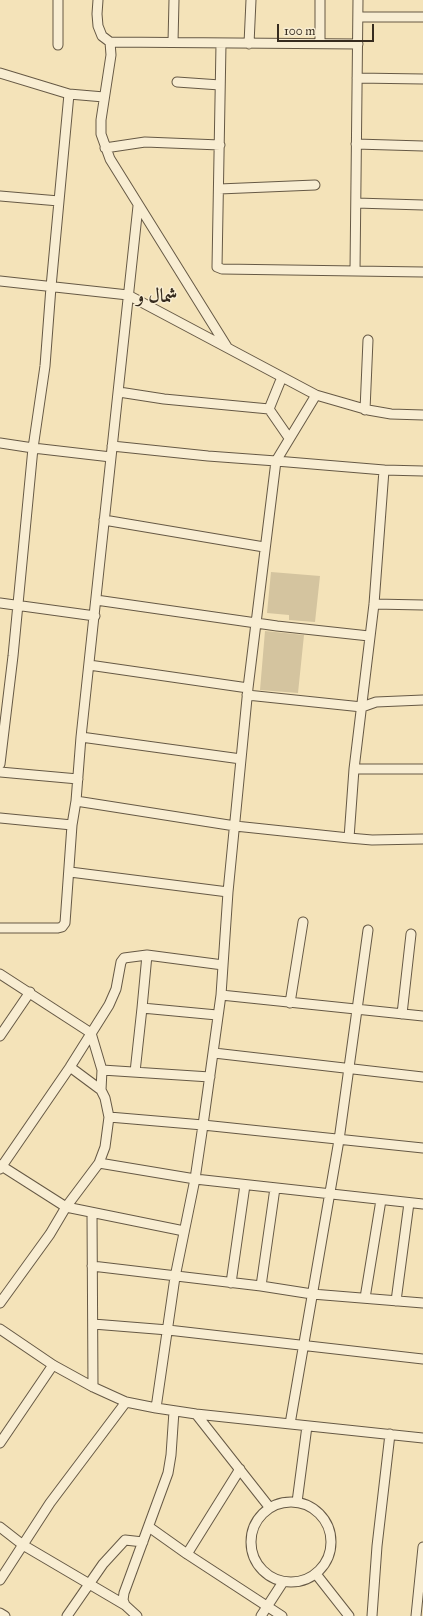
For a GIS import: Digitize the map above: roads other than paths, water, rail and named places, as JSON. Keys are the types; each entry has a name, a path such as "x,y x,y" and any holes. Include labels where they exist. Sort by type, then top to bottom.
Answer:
{"street":[{"path":"58,0 58,46"},
{"path":"98,0 98,26 102,36 110,42 358,44"},
{"path":"173,42 174,0"},
{"path":"249,44 251,0"},
{"path":"320,0 320,43"},
{"path":"355,271 358,0"},
{"path":"358,17 423,17"},
{"path":"110,42 111,55 101,127 101,134 105,148 110,160 138,206 228,349"},
{"path":"221,44 217,267 219,269 423,272"},
{"path":"0,73 69,94 104,97"},
{"path":"357,78 423,79"},
{"path":"177,82 220,85"},
{"path":"0,764 19,606 34,448 45,366 69,94"},
{"path":"105,148 145,142 220,145"},
{"path":"356,144 423,146"},
{"path":"219,189 315,185"},
{"path":"0,196 60,201"},
{"path":"356,203 423,205"},
{"path":"0,928 58,928 62,927 65,923 70,872 72,825 76,801 81,737 138,206"},
{"path":"0,281 128,295 316,395 365,410 392,414 423,415"},
{"path":"365,410 368,340"},
{"path":"269,409 282,377"},
{"path":"119,392 164,399 269,409 290,438"},
{"path":"156,1408 175,1277 195,1179 214,1053 217,1015 221,995 228,892 248,692 264,547 276,461 316,395"},
{"path":"0,443 111,457"},
{"path":"112,446 208,456 384,470 423,470"},
{"path":"349,838 354,769 374,604 384,470"},
{"path":"104,520 264,547"},
{"path":"96,600 300,629 369,636"},
{"path":"0,603 95,616"},
{"path":"374,604 423,605"},
{"path":"89,665 248,692 362,707 376,702 423,700"},
{"path":"81,737 241,759"},
{"path":"354,769 423,768"},
{"path":"0,772 78,780"},
{"path":"76,801 235,826 372,840 423,839"},
{"path":"0,818 72,825"},
{"path":"70,872 228,892"},
{"path":"290,1003 303,922"},
{"path":"290,1424 302,1346 339,1140 368,930"},
{"path":"402,1014 411,934"},
{"path":"184,1231 66,1207 1,1166 70,1067 113,997 121,962 124,958 148,956 223,965"},
{"path":"135,1072 148,956"},
{"path":"0,974 30,992 91,1033 102,1070 101,1090"},
{"path":"0,1036 30,992"},
{"path":"221,995 423,1016"},
{"path":"142,1008 217,1015"},
{"path":"214,1053 423,1077"},
{"path":"0,1303 50,1234 66,1207 99,1163 105,1147 109,1117 106,1098 101,1090 70,1067"},
{"path":"102,1070 210,1077"},
{"path":"109,1117 203,1125 423,1148"},
{"path":"99,1163 195,1179 423,1204"},
{"path":"231,1283 245,1185"},
{"path":"261,1286 276,1188"},
{"path":"365,1298 381,1200"},
{"path":"396,1301 409,1203"},
{"path":"92,1213 93,1387"},
{"path":"92,1266 261,1286 312,1294 423,1303"},
{"path":"93,1324 168,1330 423,1359"},
{"path":"0,1329 53,1365 93,1387 126,1402 196,1414 423,1438"},
{"path":"0,1444 53,1365"},
{"path":"0,1580 50,1503 126,1402"},
{"path":"125,1606 123,1600 124,1593 168,1474 174,1411"},
{"path":"196,1414 270,1508"},
{"path":"297,1502 307,1426"},
{"path":"372,1616 377,1546 390,1434"},
{"path":"187,1554 240,1469"},
{"path":"297,1502 307,1505 320,1514 328,1527 331,1537 331,1547 328,1558 323,1567 316,1574 300,1582 283,1582 272,1578 262,1571 255,1561 251,1550 250,1537 254,1526 261,1515 270,1508 283,1503 297,1502"},
{"path":"0,1527 23,1545 125,1606 137,1616"},
{"path":"149,1527 187,1554 282,1616"},
{"path":"67,1616 103,1564 125,1540 143,1542"},
{"path":"416,1616 421,1592 423,1547"},
{"path":"316,1574 349,1616"},
{"path":"261,1616 283,1582"},
{"path":"0,1612 5,1616"}],"district":[{"name":"شمال و","path":"157,297"}]}
